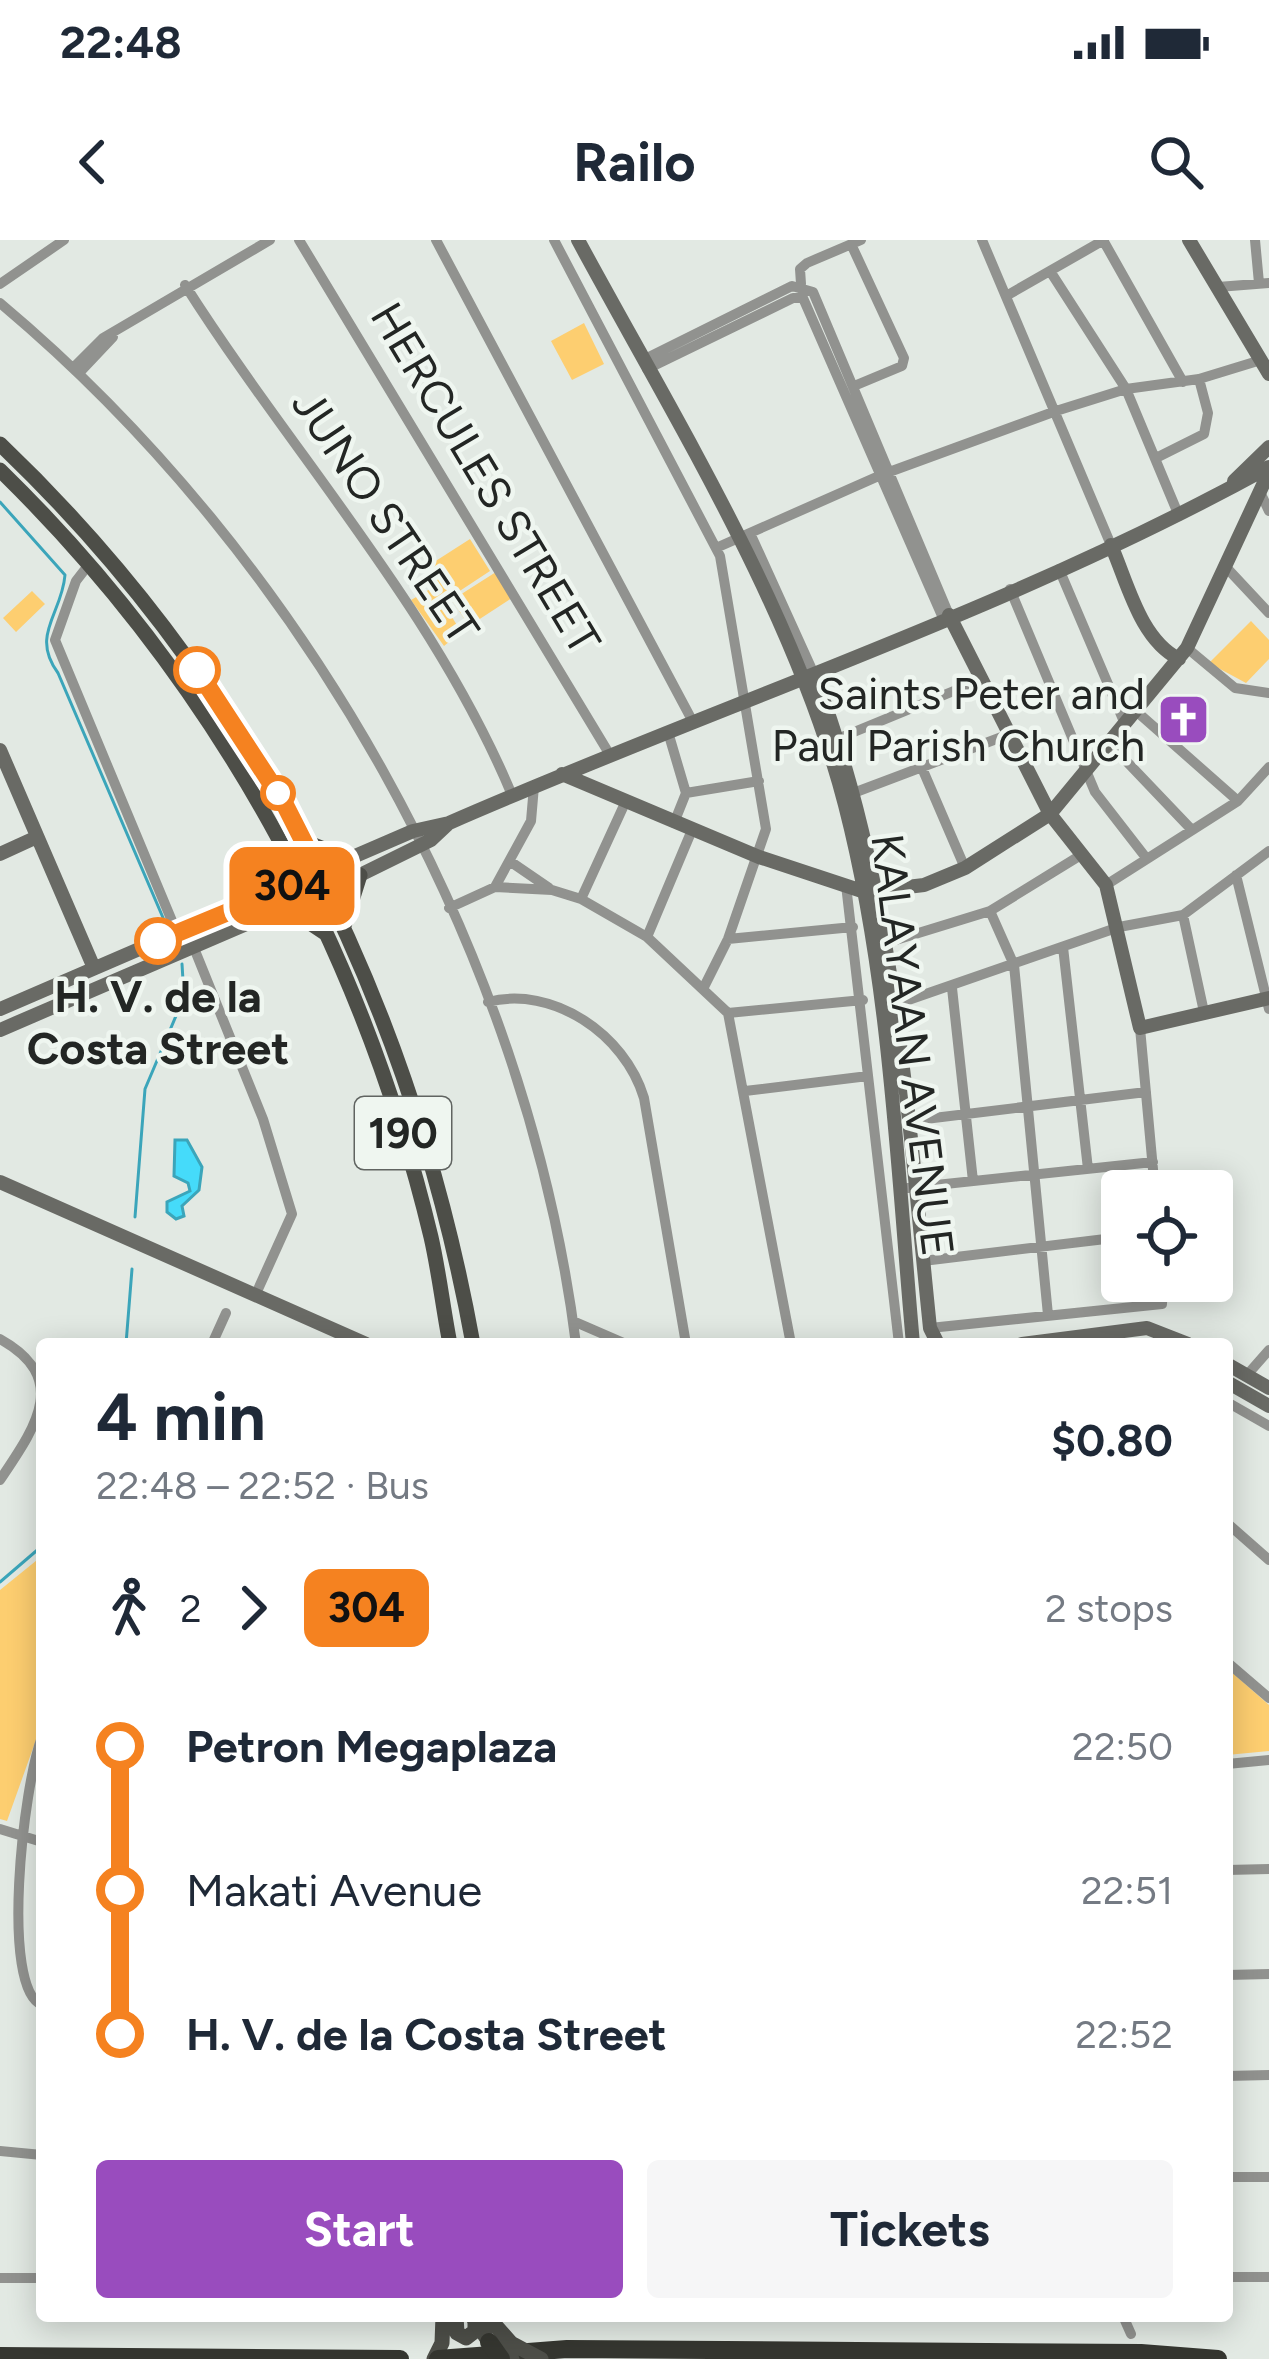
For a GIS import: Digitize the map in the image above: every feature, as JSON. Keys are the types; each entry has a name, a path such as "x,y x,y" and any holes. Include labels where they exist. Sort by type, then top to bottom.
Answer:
{"highway":[{"path":"486,2350 501,2359"},
{"path":"486,2350 697,2359"},
{"path":"436,2359 909,2350 1218,2359"},
{"path":"0,2356 400,2359"}],"main road":[{"name":"KALAYAAN AVENUE","path":"578,240 744,536 837,739 856,793 872,892 912,1338"},
{"path":"1189,240 1264,357"},
{"name":"190","path":"0,444 84,529 158,616 248,746 306,842 315,886 400,1124 432,1239 447,1338"},
{"path":"1220,494 1269,447"},
{"name":"190","path":"0,470 90,563 181,678 315,886"},
{"path":"562,774 759,857 872,892 924,885 965,868 1050,814 1183,654 1269,470"},
{"path":"0,1030 273,913 315,886 449,823 807,677 1179,516 1269,470"},
{"path":"1111,545 1160,650 1183,654"},
{"path":"946,617 1050,814 1106,885 1140,1028 1268,1002"},
{"name":"KALAYAAN AVENUE","path":"807,677 886,943 934,1338"},
{"path":"0,750 5,777 37,837 94,968"},
{"path":"0,854 37,837"},
{"path":"306,842 356,867"},
{"path":"264,897 280,873 284,844"},
{"path":"273,913 335,932 356,867"},
{"path":"0,1009 264,897 315,886"},
{"name":"190","path":"335,932 387,1028 435,1170 472,1338"},
{"path":"0,1182 352,1338"},
{"path":"1069,1338 1147,1328 1173,1338"},
{"path":"1233,1367 1269,1388"},
{"path":"1233,1385 1269,1406"},
{"path":"436,2359 442,2322"},
{"path":"457,2322 458,2333 466,2338 475,2331 474,2322"},
{"path":"493,2322 525,2356"},
{"path":"486,2350 525,2356"}],"street":[{"path":"0,284 64,240"},
{"path":"76,370 114,334 185,285 270,240"},
{"name":"HERCULES STREET","path":"299,240 610,755"},
{"path":"436,240 693,722"},
{"path":"554,240 716,548 766,829 728,939 704,987"},
{"path":"982,240 1111,545"},
{"path":"1006,296 1104,240 1183,382"},
{"path":"1218,287 1264,283 1256,240"},
{"path":"854,386 902,367 904,358 856,242 800,269 801,284 817,298 854,386 857,407"},
{"path":"1050,271 1126,389 1179,516"},
{"path":"645,365 801,284"},
{"name":"JUNO STREET","path":"185,285 423,628 492,747 512,796"},
{"path":"724,326 801,297 857,407 946,617"},
{"path":"0,303 76,370 177,477 263,583 331,682 417,838 488,1002 544,1184 575,1338"},
{"path":"716,548 886,473 1055,411 1126,389 1198,379 1264,357"},
{"path":"1156,458 1204,434 1208,413 1198,379"},
{"path":"1260,492 1269,512"},
{"path":"90,563 76,581 56,640 168,937"},
{"path":"1224,565 1269,613"},
{"path":"1059,568 1125,724"},
{"path":"1010,589 1095,792 1147,859"},
{"path":"1183,654 1235,688 1269,693"},
{"path":"837,739 979,681"},
{"path":"1136,711 1238,801"},
{"path":"668,732 686,793 674,823"},
{"path":"856,793 1007,736"},
{"path":"1109,743 1191,829"},
{"path":"1106,885 1238,801 1269,767"},
{"path":"922,768 965,868"},
{"path":"686,793 759,781"},
{"path":"495,887 531,821 533,786"},
{"path":"581,899 625,803"},
{"path":"647,937 692,830"},
{"path":"894,1005 1119,927 1183,915 1269,851"},
{"path":"886,943 990,911 1082,855"},
{"path":"511,862 552,890"},
{"path":"1236,875 1268,1002"},
{"path":"846,885 863,1000 897,1338"},
{"path":"449,908 495,887 552,890 581,899 647,937 728,1013 790,1338"},
{"path":"990,911 1014,965 1030,1175 1048,1315"},
{"path":"1183,915 1204,1012"},
{"path":"728,939 853,927"},
{"path":"1063,947 1088,1169"},
{"path":"194,948 263,1119 292,1214 255,1296"},
{"path":"952,988 973,1181"},
{"path":"488,1002 520,994 562,1008 600,1034 634,1072 644,1098 685,1338"},
{"path":"728,1013 863,1000"},
{"path":"1140,1028 1154,1170"},
{"path":"745,1091 868,1076"},
{"path":"909,1121 1146,1092"},
{"path":"899,1189 1153,1162"},
{"path":"923,1261 1101,1239"},
{"path":"939,1338 1048,1315 1164,1302"},
{"path":"215,1338 226,1313"},
{"path":"573,1321 612,1338"},
{"path":"0,1339 36,1375"},
{"path":"1247,1375 1269,1350"},
{"path":"1233,1405 1269,1426"},
{"path":"0,1480 36,1424"},
{"path":"1233,1528 1269,1560"},
{"path":"1233,1667 1269,1698"},
{"path":"36,1753 6,1831 7,1956 13,1986 27,2002 36,2004"},
{"path":"1233,1763 1269,1760"},
{"path":"6,1831 36,1840"},
{"path":"1233,1870 1269,1868"},
{"path":"1233,1975 1269,1974"},
{"path":"1233,2076 1269,2075"},
{"path":"0,2151 36,2154"},
{"path":"1233,2177 1269,2177"},
{"path":"1233,2277 1269,2277"},
{"path":"0,2278 36,2278"},
{"path":"1126,2322 1131,2334"}],"shaded area":[{"path":"584,323 604,364 572,380 551,341"},
{"path":"470,539 490,571 443,602 461,632 444,646 411,600 432,588 431,564"},
{"path":"496,572 512,598 469,626 452,600"},
{"path":"32,591 45,604 16,632 3,618"},
{"path":"1251,621 1269,640 1269,659 1246,683 1209,663"},
{"path":"36,1561 36,1740 7,1821 0,1819 0,1590"},
{"path":"1233,1673 1269,1705 1269,1751 1233,1754"}],"water":[{"path":"175,1140 187,1140 202,1167 199,1190 182,1206 184,1216 176,1219 167,1212 167,1202 190,1191 188,1183 174,1176"}],"waterway":[{"path":"0,502 65,575 47,636 50,659 167,927"},
{"path":"135,1217 145,1089 184,997 182,964"},
{"path":"126,1338 132,1269"},
{"path":"0,1582 36,1551"}],"bus line":[{"name":"304","path":"158,941 320,874 284,803 197,670"}],"place":[{"name":"Saints Peter and Paul Parish Church","path":"1184,719"},
{"name":"H. V. de la Costa Street","path":"158,941"}]}
